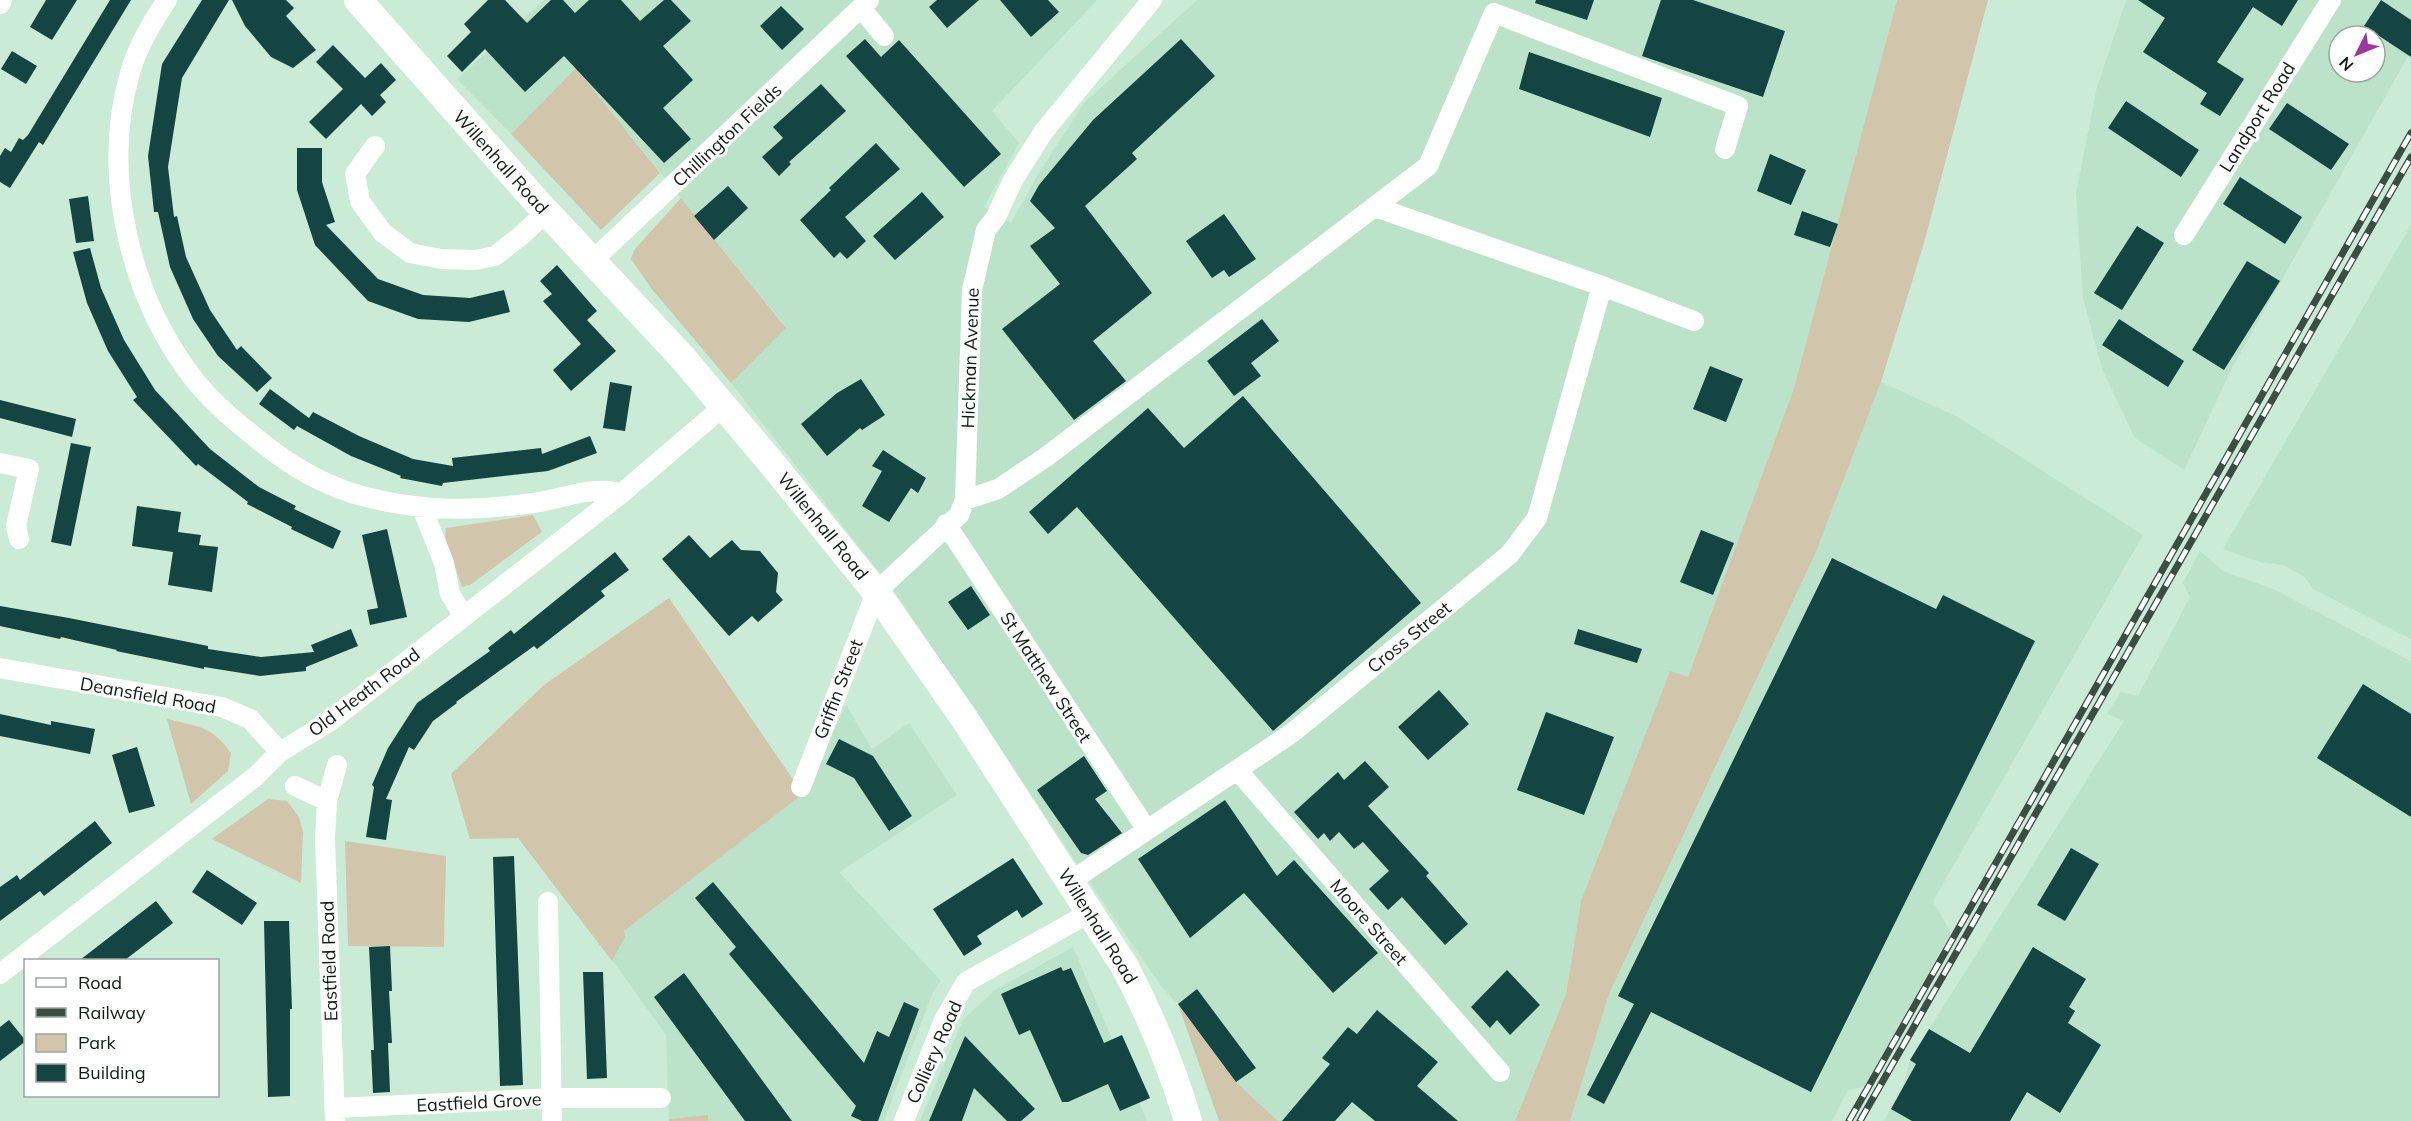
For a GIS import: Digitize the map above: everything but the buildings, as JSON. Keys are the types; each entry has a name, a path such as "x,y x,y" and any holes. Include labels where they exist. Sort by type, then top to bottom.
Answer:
{"highway":[{"name":"Willenhall Road","path":"358,0 546,212 724,405 876,592 964,718 1091,912 1140,994 1173,1072 1188,1121"}],"street":[{"path":"167,0 144,39 130,72 119,133 119,176 125,228 135,267 152,308 193,378 230,416 287,462 336,487 365,497 422,508 468,510 535,503 595,491 622,493"},
{"name":"Hickman Avenue","path":"965,500 972,290 986,230 996,218 1013,180 1044,131 1152,0"},
{"name":"Landport Road","path":"2184,235 2331,0"},
{"name":"Chillington Fields","path":"592,261 865,4 884,36"},
{"path":"876,592 959,514 965,500 998,489 1046,457 1428,166 1494,14 1738,106 1725,149"},
{"path":"375,146 355,174 360,201 382,232 410,253 441,259 475,260 495,256 546,212"},
{"path":"1375,207 1602,286 1694,321"},
{"name":"Cross Street","path":"1071,881 1292,733 1510,554 1537,518 1602,286"},
{"name":"Old Heath Road","path":"0,974 256,776 280,752 329,722 622,493 724,405"},
{"path":"0,463 29,469 16,526 19,539"},
{"path":"422,508 444,563 450,594 464,616"},
{"name":"St Matthew Street","path":"946,524 1147,830"},
{"name":"Griffin Street","path":"801,787 876,592"},
{"name":"Deansfield Road","path":"0,668 222,707 250,719 280,752"},
{"name":"Eastfield Road","path":"335,1114 325,838 327,801 337,765"},
{"name":"Moore Street","path":"1238,771 1500,1072"},
{"path":"295,786 327,801"},
{"name":"Eastfield Grove","path":"548,902 552,1121"},
{"name":"Colliery Road","path":"904,1121 944,1020 966,982 1091,912"},
{"name":"Eastfield Grove","path":"335,1114 551,1098 661,1098"}],"shaded area":[{"path":"544,0 1097,0 992,111 1019,143 984,207 1011,223 1040,171 1084,103 1197,0 1897,0 1794,388 1688,677 1670,672 1581,901 1566,994 1515,1121 1278,1121 1236,1082 1178,1004 1161,986 894,591 731,383 786,327 576,69 511,134 457,79"},
{"path":"2126,0 2411,0 2411,51 2233,366 2184,470 2135,438 2102,369 2083,298 2076,193 2097,87"},
{"path":"2411,225 2411,639 2313,589 2305,577 2283,565 2260,562 2223,549"},
{"path":"1881,382 1958,417 2143,535 1933,901 1951,933 1864,1087 1848,1090 1832,1121 1570,1121 1609,994 1816,552"},
{"path":"2200,551 2223,571 2273,589 2411,661 2411,1121 1884,1121 1903,1086 1910,1060 2124,721 2107,714 2121,692 2138,696 2190,597 2183,583"},
{"path":"846,705 872,749 909,723 957,795 839,872 941,981 933,992 884,1121 669,1121 666,1035 603,947 803,794"},
{"path":"1073,947 1147,1121 920,1121 963,1020 995,990"}],"green space":[{"path":"1897,0 1988,0 1924,243 1881,382 1816,552 1609,994 1570,1121 1515,1121 1566,994 1581,901 1670,671 1688,677 1794,388"},
{"path":"576,68 660,173 601,230 511,134"},
{"path":"681,198 786,328 731,383 651,288 631,259 634,250"},
{"path":"533,515 542,532 470,585 462,587 445,537 446,528"},
{"path":"669,598 803,794 624,931 625,937 612,961 518,838 470,839 451,774 545,684"},
{"path":"167,719 203,728 217,737 231,753 228,771 191,804"},
{"path":"268,799 287,801 299,817 303,832 301,883 212,839"},
{"path":"345,841 446,856 444,947 348,946"},
{"path":"1178,1004 1236,1082 1278,1121 1219,1121"},
{"path":"708,1115 708,1121 669,1121 669,1119"}],"railway":[{"path":"1849,1121 2411,133"},
{"path":"1860,1121 2411,157"}]}
